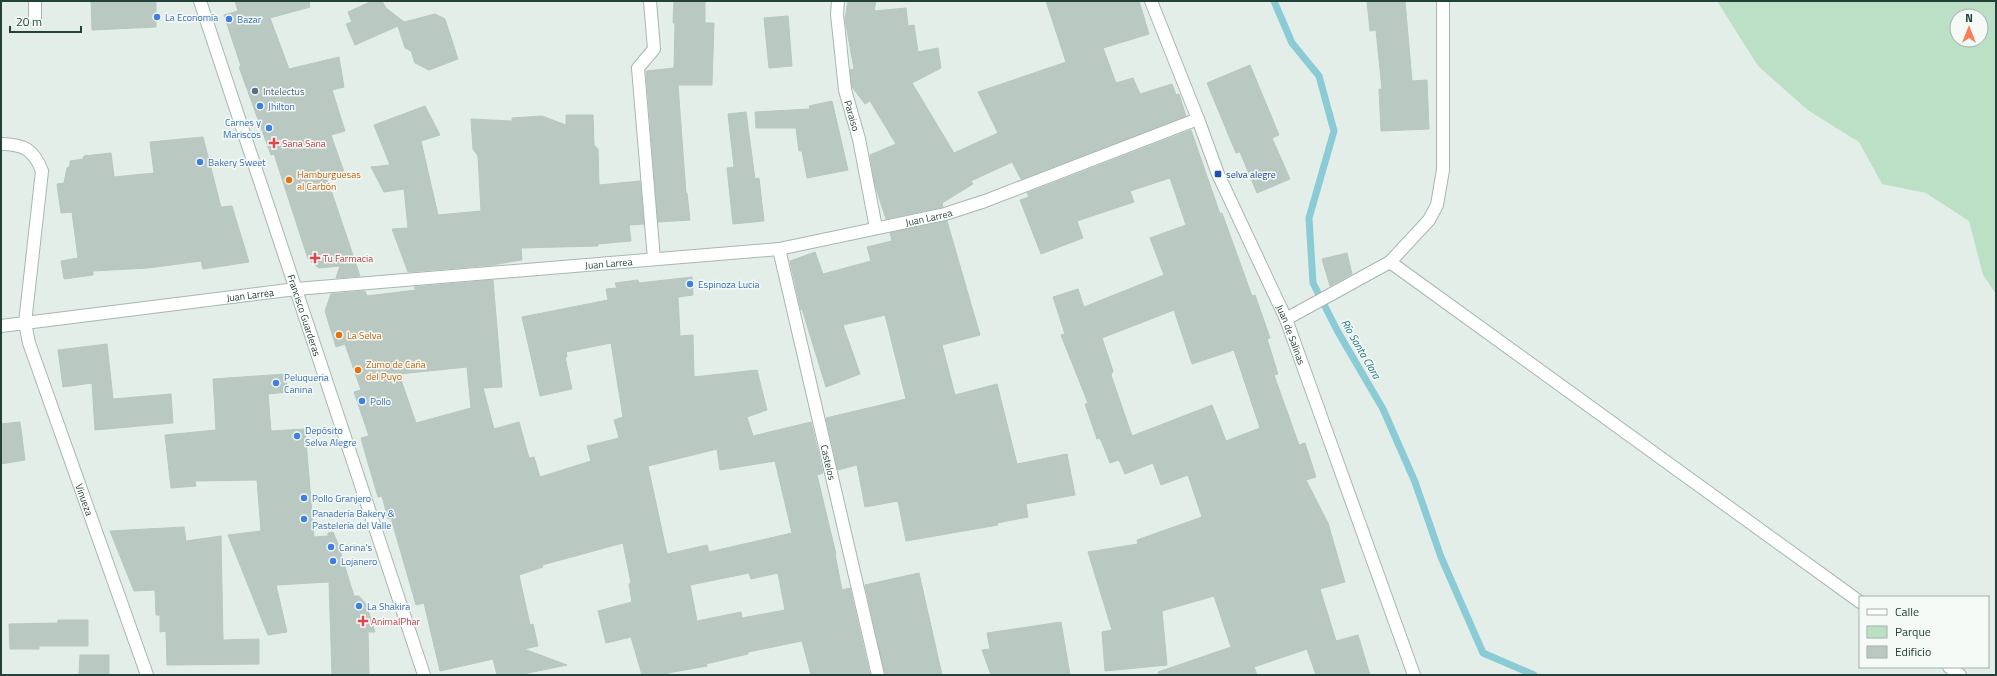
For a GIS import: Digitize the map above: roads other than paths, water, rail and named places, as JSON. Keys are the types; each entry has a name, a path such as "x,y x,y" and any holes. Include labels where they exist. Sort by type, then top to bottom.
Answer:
{"street":[{"path":"35,1 35,18"},
{"name":"Francisco Guarderas","path":"200,1 424,675"},
{"path":"650,1 654,49 638,68 654,259"},
{"name":"Paraiso","path":"838,1 837,14 845,90 859,139 876,228"},
{"name":"Juan de Salinas","path":"1151,1 1198,119 1218,174 1286,319 1414,675"},
{"path":"1286,319 1390,262 1429,220 1437,205 1441,189 1443,170 1443,1"},
{"name":"Juan Larrea","path":"1,326 296,289 779,249 945,214 985,201 1198,119"},
{"name":"Vinueza","path":"1,144 16,144 25,148 38,160 42,171 25,323 28,343 147,675"},
{"name":"Castelos","path":"779,249 878,675"},
{"path":"1390,262 1859,601"},
{"path":"1950,668 1960,675"}],"waterway":[{"name":"Río Santa Clara","path":"1274,1 1292,43 1319,76 1334,131 1309,218 1313,283 1338,332 1383,409 1415,482 1441,557 1483,653 1534,675"}],"place":[{"name":"La Economía","path":"157,17"},
{"name":"Bazar","path":"229,19"},
{"name":"Intelectus","path":"255,91"},
{"name":"Jhilton","path":"260,106"},
{"name":"Carnes y Mariscos","path":"269,128"},
{"name":"Sana Sana","path":"274,143"},
{"name":"Bakery Sweet","path":"200,162"},
{"name":"selva alegre","path":"1218,174"},
{"name":"Hamburguesas al Carbón","path":"289,180"},
{"name":"Tu Farmacia","path":"315,258"},
{"name":"Espinoza Lucia","path":"690,284"},
{"name":"La Selva","path":"339,335"},
{"name":"Zumo de Caña del Puyo","path":"358,370"},
{"name":"Peluqueria Canina","path":"276,383"},
{"name":"Pollo","path":"362,401"},
{"name":"Depósito Selva Alegre","path":"297,436"},
{"name":"Pollo Granjero","path":"304,498"},
{"name":"Panadería Bakery & Pastelería del Valle","path":"304,519"},
{"name":"Carina's","path":"331,547"},
{"name":"Lojanero","path":"333,561"},
{"name":"La Shakira","path":"359,606"},
{"name":"AnimalPhar","path":"363,621"}]}
